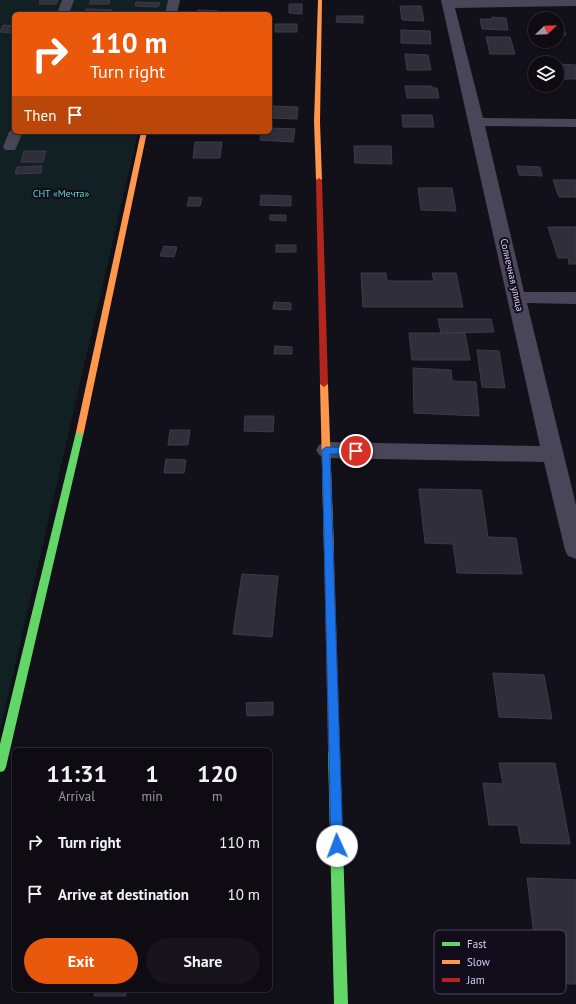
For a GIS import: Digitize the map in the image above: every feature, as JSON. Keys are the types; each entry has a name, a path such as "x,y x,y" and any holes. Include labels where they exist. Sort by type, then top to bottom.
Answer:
{"street":[{"path":"64,12 68,0"},
{"path":"171,12 174,0"},
{"path":"320,0 317,122 341,1004"},
{"path":"447,2 576,2"},
{"name":"Солнечная улица","path":"447,2 478,122 552,454 576,550"},
{"path":"478,122 576,123"},
{"path":"10,147 15,134"},
{"path":"0,767 69,482 144,134"},
{"path":"518,297 576,298"},
{"path":"326,450 552,454"}],"green space":[{"name":"СНТ «Мечта»","path":"0,0 168,0 165,12 12,12 12,134 138,134 0,730"}],"building":[{"path":"40,0 58,0 56,4 39,4"},
{"path":"91,0 110,0 109,4 89,4"},
{"path":"136,2 160,3 158,7 135,6"},
{"path":"289,4 302,4 302,14 289,13"},
{"path":"400,6 421,6 424,21 402,20"},
{"path":"86,9 112,10 111,12 85,12"},
{"path":"198,10 219,11 219,12 198,12"},
{"path":"337,16 363,16 363,23 336,22"},
{"path":"492,17 506,18 508,30 482,29 480,19 492,19"},
{"path":"275,24 297,24 297,32 275,32"},
{"path":"3,25 12,26 12,33 0,32"},
{"path":"401,30 430,31 431,44 401,43"},
{"path":"486,37 510,37 515,54 490,54"},
{"path":"405,54 428,55 431,70 407,70"},
{"path":"564,64 576,65 576,79 564,79"},
{"path":"405,86 432,86 432,88 437,88 439,98 407,98"},
{"path":"272,106 298,107 297,119 272,118"},
{"path":"402,115 432,115 434,127 403,127"},
{"path":"272,128 295,129 293,142 260,140 261,134 272,134"},
{"path":"195,142 222,142 220,158 193,158"},
{"path":"354,146 391,146 392,164 355,163"},
{"path":"24,151 46,151 43,162 21,162"},
{"path":"42,166 41,173 15,174 17,167"},
{"path":"517,166 540,167 542,176 519,175"},
{"path":"553,180 576,180 576,197 559,197"},
{"path":"418,188 452,188 456,211 421,210"},
{"path":"261,195 291,196 291,206 260,205"},
{"path":"189,197 202,198 200,206 187,206"},
{"path":"270,215 286,215 286,221 270,220"},
{"path":"548,227 576,227 576,264 569,264 568,258 558,258"},
{"path":"276,245 296,245 296,252 276,252"},
{"path":"164,246 177,247 174,257 160,256"},
{"path":"361,273 386,273 387,281 434,281 432,273 456,273 463,307 363,307"},
{"path":"274,302 291,303 291,310 273,309"},
{"path":"438,319 491,319 494,332 441,333"},
{"path":"409,333 465,333 470,360 412,360"},
{"path":"275,346 292,347 292,354 274,354"},
{"path":"477,350 499,351 505,388 482,387"},
{"path":"413,368 451,370 452,381 476,382 479,416 414,413"},
{"path":"245,416 274,416 273,432 244,431"},
{"path":"170,430 190,430 188,445 168,445"},
{"path":"166,459 186,460 184,473 164,473"},
{"path":"419,489 481,490 488,537 516,538 522,574 457,573 453,544 425,543"},
{"path":"242,574 278,576 272,637 233,634"},
{"path":"493,673 544,675 552,719 499,717"},
{"path":"273,702 273,715 247,716 246,703"},
{"path":"499,763 555,763 570,844 521,843 518,825 489,825 483,783 503,784"},
{"path":"527,878 576,880 576,984 566,984 566,930 533,930"},
{"path":"95,992 126,992 126,996 94,996"}],"traffic: fast":[{"path":"0,767 80,432"},
{"path":"334,751 341,1004"}],"traffic: slow":[{"path":"319,180 317,122 320,0"},
{"path":"80,432 144,134"},
{"path":"324,384 329,552"}],"traffic: jam":[{"path":"319,180 324,384"},
{"path":"329,552 334,751"}],"route":[{"path":"337,846 326,450 356,451"}]}
